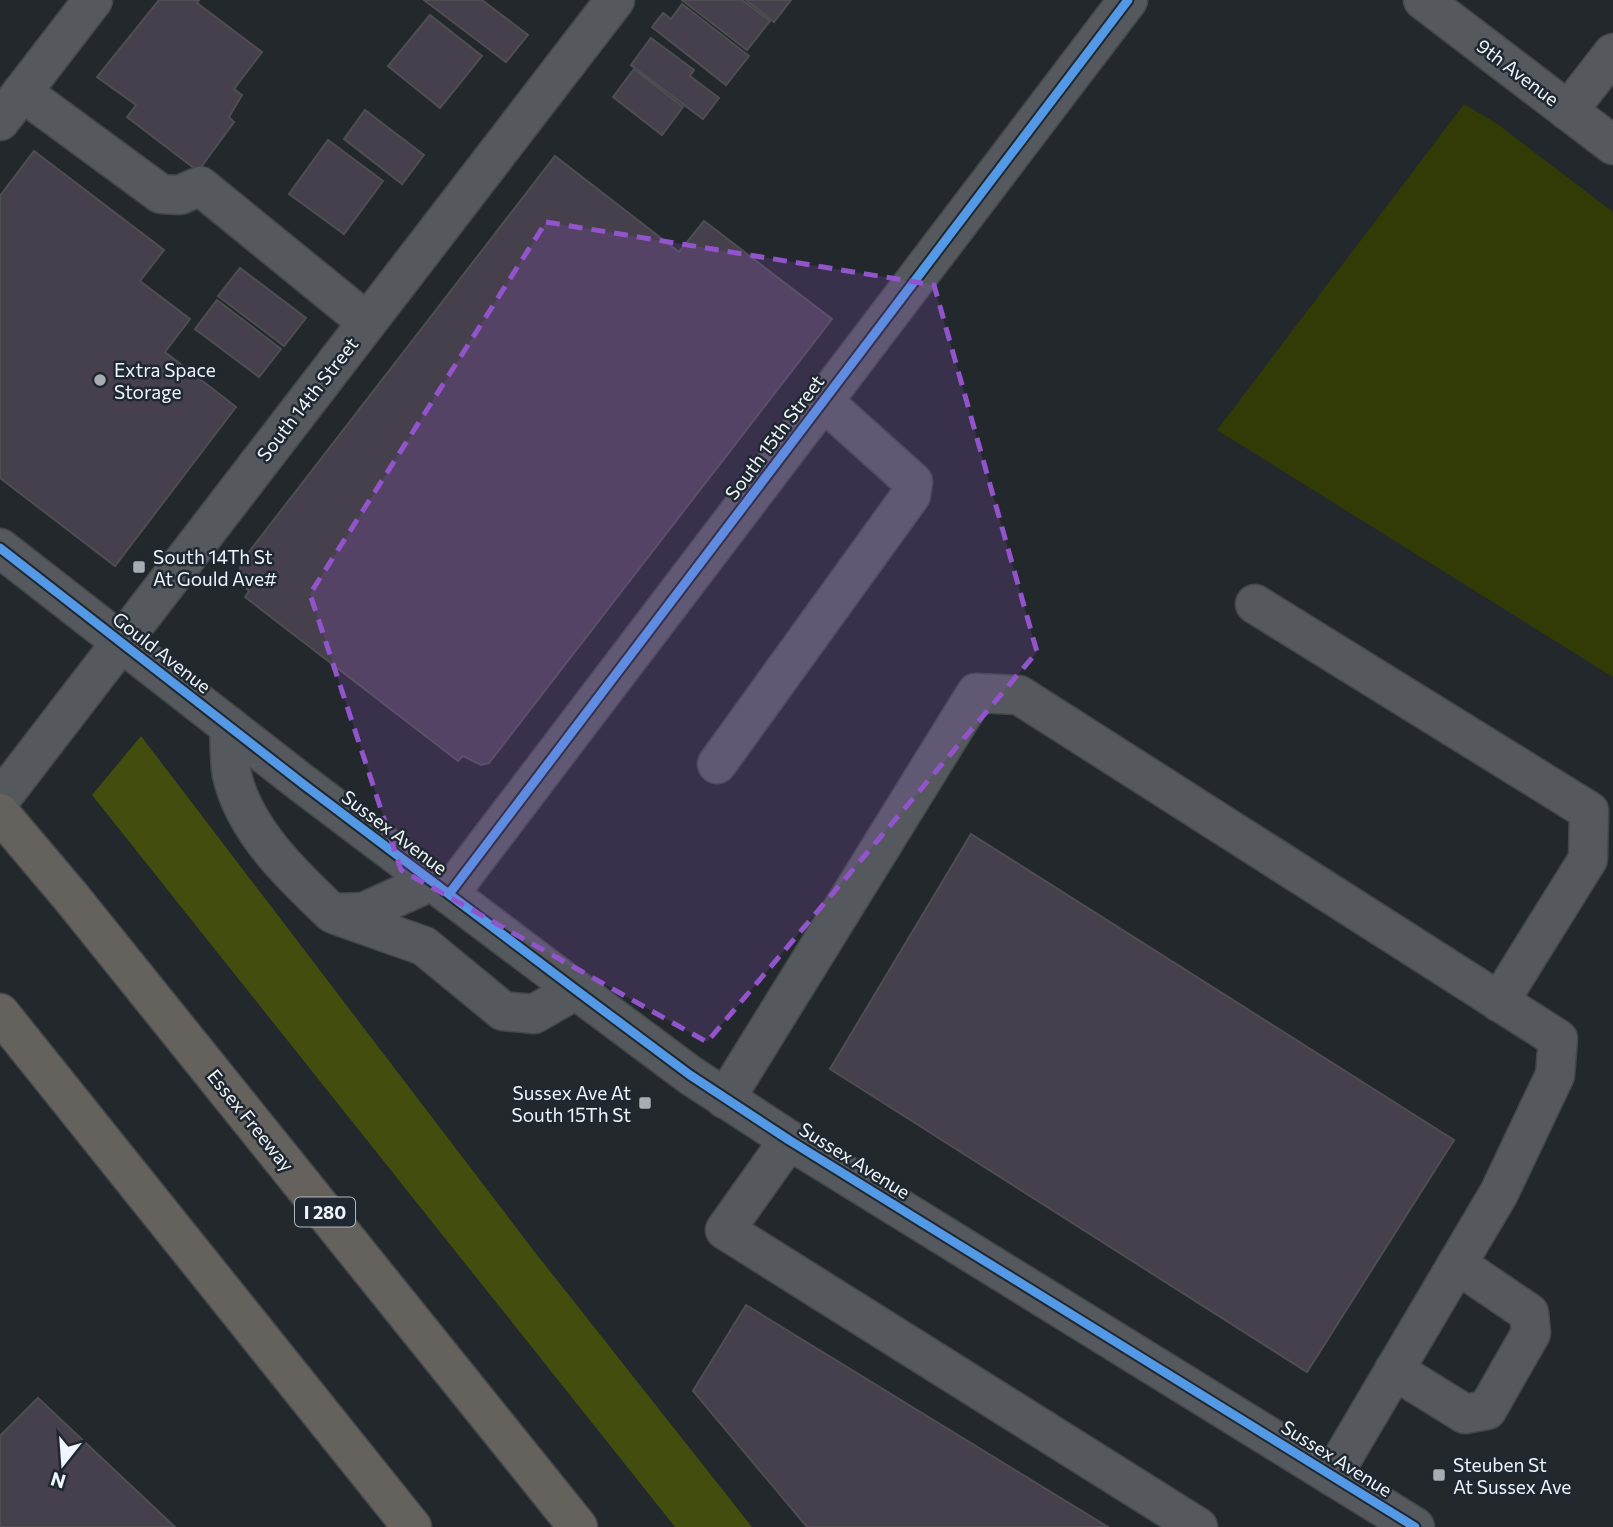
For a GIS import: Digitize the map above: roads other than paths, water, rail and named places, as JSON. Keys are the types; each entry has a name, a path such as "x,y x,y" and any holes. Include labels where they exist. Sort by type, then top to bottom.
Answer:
{"highway":[{"name":"Essex Freeway","path":"0,813 71,897 578,1527"},
{"path":"0,1013 412,1527"}],"street":[{"path":"93,0 11,106 161,194 180,195 200,186 367,322"},
{"name":"South 14th Street","path":"0,800 615,0"},
{"name":"South 15th Street","path":"441,888 823,401 1128,0"},
{"name":"9th Avenue","path":"1423,0 1613,145"},
{"path":"1568,111 1613,53"},
{"path":"717,764 911,495 913,482 823,401"},
{"name":"Gould Avenue","path":"0,548 303,784"},
{"path":"1255,604 1589,811 1588,859 1499,1002"},
{"path":"725,1099 976,693 1019,695 1558,1040 1555,1075 1499,1193 1332,1476"},
{"path":"229,726 232,775 250,821 306,888 332,913 425,946 503,1011 534,1014 576,990"},
{"name":"Sussex Avenue","path":"303,784 725,1099 1415,1527"},
{"path":"332,913 364,912 441,888"},
{"path":"789,1140 725,1230 1198,1527"},
{"path":"1394,1370 1465,1414 1487,1410 1531,1333 1529,1313 1457,1264"}],"place":[{"name":"Extra Space Storage","path":"100,380"},
{"name":"South 14Th St At Gould Ave#","path":"139,567"},
{"name":"Sussex Ave At South 15Th St","path":"645,1103"},
{"name":"Steuben St At Sussex Ave","path":"1439,1475"}]}
